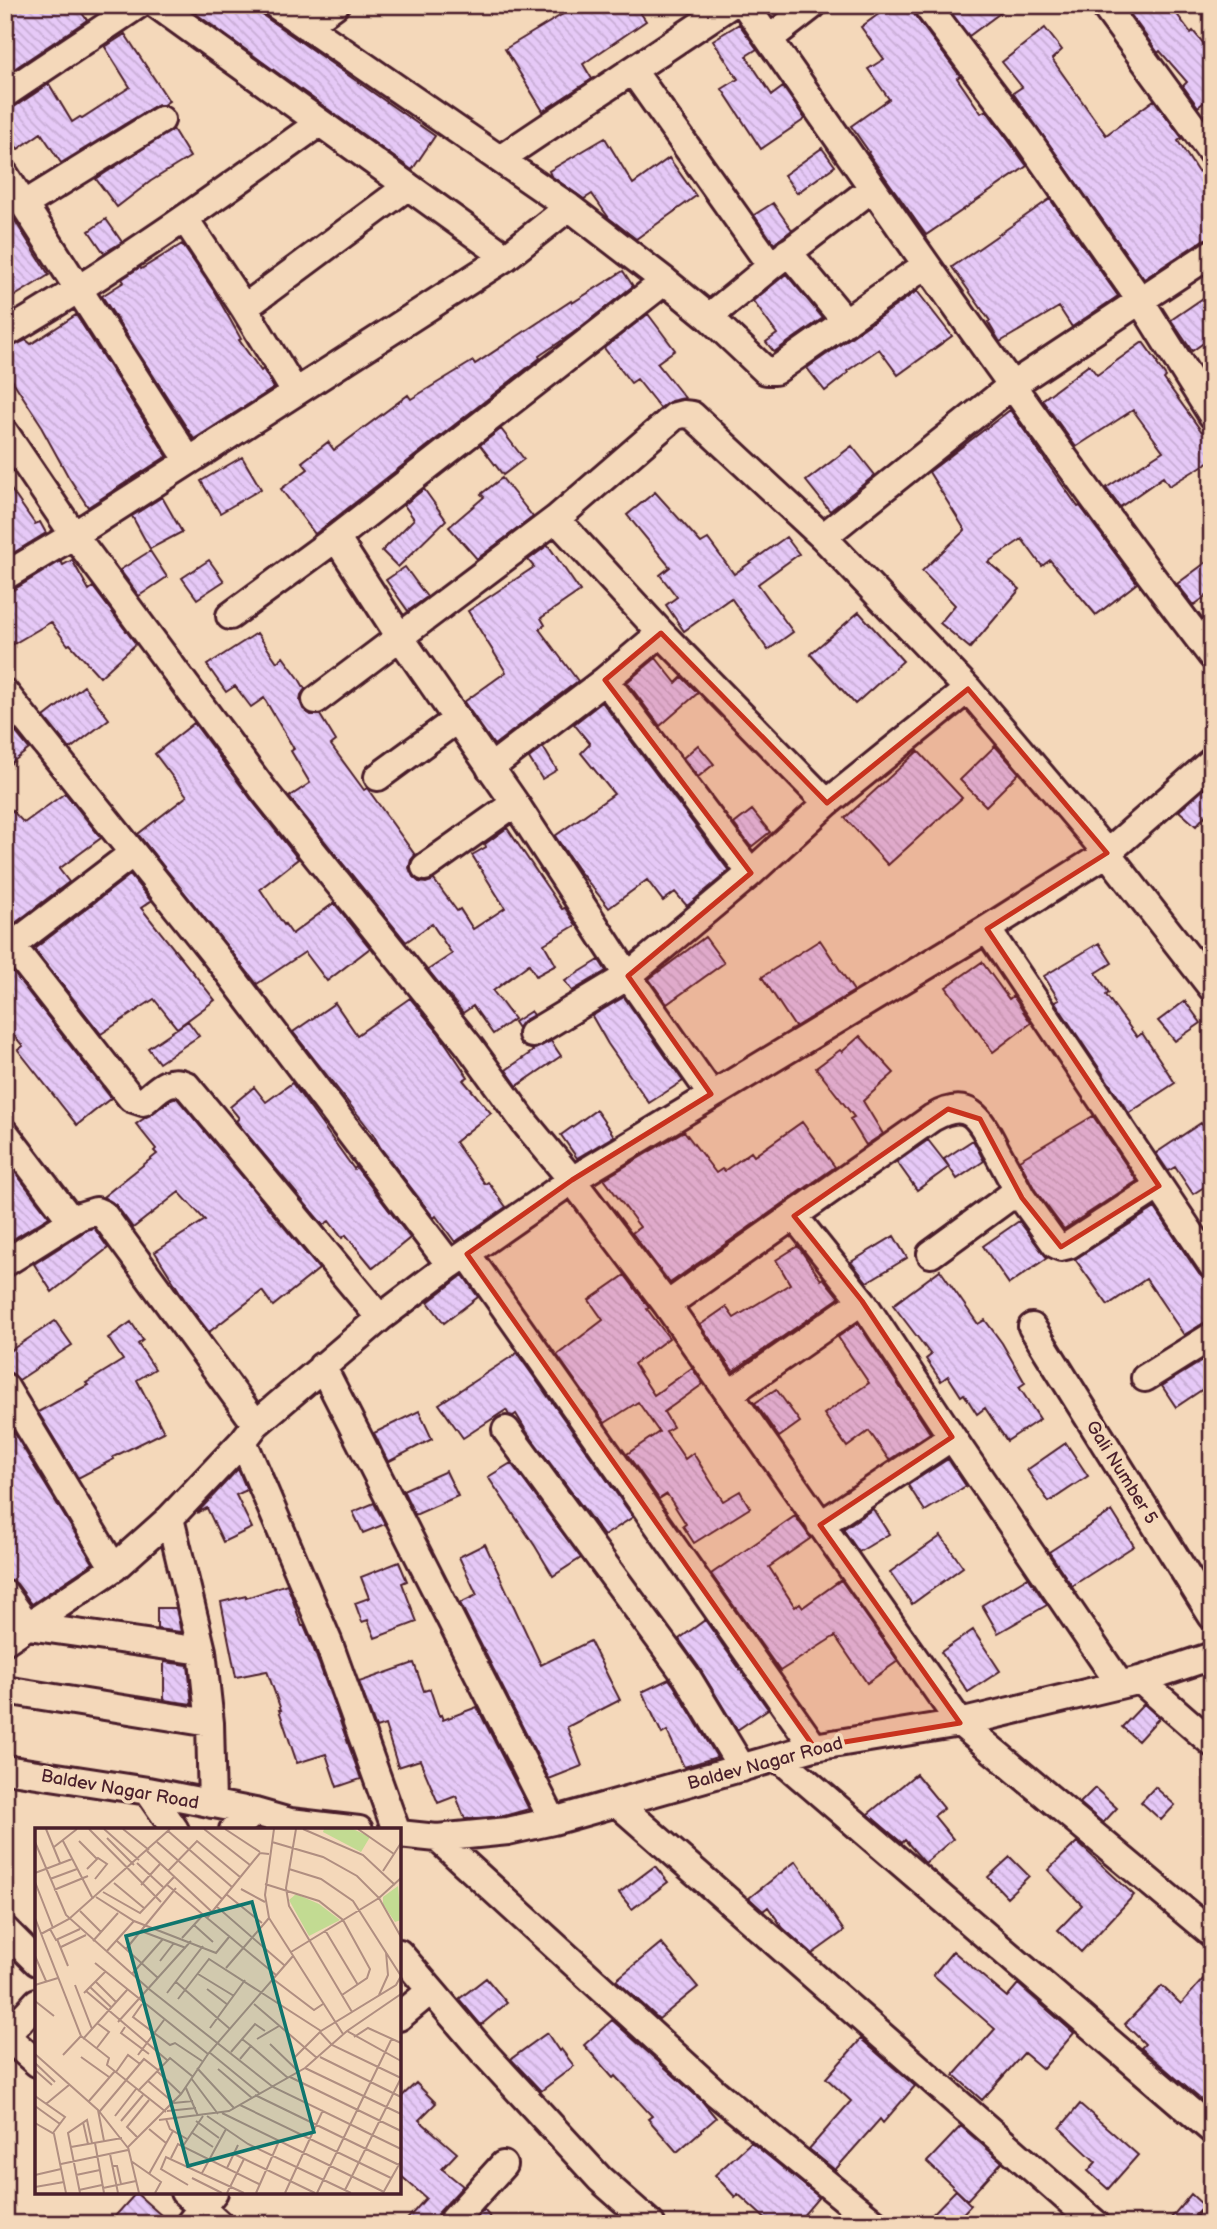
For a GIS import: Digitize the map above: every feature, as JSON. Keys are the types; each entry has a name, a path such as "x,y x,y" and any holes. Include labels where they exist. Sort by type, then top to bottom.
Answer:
{"street":[{"path":"5,94 138,5"},
{"path":"157,5 506,257"},
{"path":"276,5 569,207 666,281 766,370 775,372 926,265"},
{"path":"306,26 335,5"},
{"path":"500,159 730,5"},
{"path":"745,5 1011,386 1212,656"},
{"path":"769,39 813,5"},
{"path":"926,5 1023,133 1140,300 1212,415"},
{"path":"1104,5 1212,153"},
{"path":"633,71 780,259 846,322"},
{"path":"24,204 161,120"},
{"path":"5,334 79,290 185,219 319,123"},
{"path":"5,175 189,461"},
{"path":"244,308 408,186"},
{"path":"709,317 872,189"},
{"path":"5,576 74,535 506,257 569,207"},
{"path":"185,219 295,392"},
{"path":"824,537 1011,386 1212,253"},
{"path":"230,615 336,538 666,281"},
{"path":"316,700 556,519 675,416 692,415 824,537 968,689 1107,853 1212,988"},
{"path":"5,433 74,535 265,792 469,1046 524,1123 572,1180 667,1305 960,1723 1212,1934"},
{"path":"556,519 661,633 827,803"},
{"path":"336,538 400,638 711,1094"},
{"path":"490,768 605,680 661,633"},
{"path":"605,680 751,873"},
{"path":"532,1034 628,976 751,873 827,803 968,689"},
{"path":"5,693 459,1260 814,1747"},
{"path":"378,777 456,720"},
{"path":"5,1641 114,1568 170,1518 250,1432 322,1366 380,1318 459,1260 572,1180 987,929 1107,853 1212,761"},
{"path":"425,867 515,803"},
{"path":"133,853 8,944 131,1098 143,1102 171,1081 186,1085 380,1318"},
{"path":"987,929 1212,1265"},
{"path":"667,1305 948,1109 963,1110 980,1119 1022,1198 1055,1244 1061,1247 1069,1245 1159,1185"},
{"path":"5,1133 72,1221"},
{"path":"931,1254 1009,1197 1022,1198"},
{"path":"5,1262 89,1212 96,1211 107,1218 250,1432 397,1828"},
{"path":"794,1216 862,1301 952,1437 1130,1681 1212,1743"},
{"path":"729,1394 862,1301"},
{"name":"Gali Number 5","path":"1032,1327 1212,1616"},
{"path":"1145,1378 1212,1336"},
{"path":"322,1366 553,1821"},
{"path":"5,1387 114,1568"},
{"path":"506,1430 687,1678 742,1768"},
{"path":"820,1525 952,1437"},
{"path":"170,1518 202,1651 210,1723 212,1804"},
{"path":"5,1594 28,1626 202,1651"},
{"name":"Baldev Nagar Road","path":"401,1832 437,1838 508,1830 553,1821 814,1747 960,1723 1061,1700 1212,1656"},
{"path":"5,1690 210,1723"},
{"path":"778,1757 1212,2130"},
{"name":"Baldev Nagar Road","path":"5,1769 148,1791 255,1812 293,1826 326,1828"},
{"path":"148,1791 174,1828"},
{"path":"617,1803 1096,2224"},
{"path":"235,1828 255,1812"},
{"path":"437,1838 716,2094 876,2224"},
{"path":"5,1930 35,1960"},
{"path":"401,1955 486,2056 600,2179 651,2224"},
{"path":"401,2015 430,1991"},
{"path":"35,2005 6,2036 35,2061"},
{"path":"450,2224 503,2165"},
{"path":"1208,2224 1212,2219"}],"highlighted area":[{"path":"661,633 827,803 968,689 1107,853 987,929 1159,1186 1061,1247 1022,1198 980,1119 948,1109 794,1216 862,1301 952,1437 820,1525 960,1723 814,1747 467,1254 572,1180 711,1094 628,976 751,873 605,680"}],"building":[{"path":"5,5 76,5 87,20 5,75"},
{"path":"184,5 248,5 435,136 412,170"},
{"path":"578,5 635,5 646,21 583,64 592,79 543,111 505,49"},
{"path":"891,5 907,5 960,76 957,78 981,113 986,110 1027,166 926,235 851,126 889,99 868,69 884,59 861,27"},
{"path":"961,5 1011,5 969,36 951,12"},
{"path":"1124,5 1170,5 1191,33 1193,31 1212,53 1212,96 1198,107 1183,86 1187,82 1160,51 1158,53"},
{"path":"739,24 757,49 746,56 772,95 783,87 805,119 761,149 722,89 738,79 713,40"},
{"path":"1045,28 1062,50 1052,59 1106,135 1154,100 1182,138 1178,141 1198,172 1200,170 1212,187 1212,237 1203,240 1144,279 1013,93 1022,87 1002,62"},
{"path":"125,34 169,101 153,107 61,163 41,133 18,149 5,130 5,110 49,84 72,122 130,87 105,47"},
{"path":"173,129 190,157 151,181 117,207 96,179"},
{"path":"605,138 633,184 669,158 696,196 636,239 609,218 592,194 584,199 551,176 549,171"},
{"path":"822,148 835,166 797,193 784,175"},
{"path":"1050,199 1118,296 1072,327 1059,307 1000,342 988,322 990,321 952,267"},
{"path":"773,203 792,230 774,244 754,215"},
{"path":"5,205 49,275 5,302"},
{"path":"106,219 122,242 104,253 89,231"},
{"path":"182,244 214,291 241,339 239,340 261,371 263,369 274,388 194,439 102,296 124,282 122,279 140,267 141,269"},
{"path":"623,271 633,286 539,356 540,358 315,534 281,489 308,469 302,462 328,442 334,450 408,395 411,399 473,361 475,364 571,301 572,303"},
{"path":"786,274 823,318 774,352 766,342 777,334 753,301"},
{"path":"917,291 952,336 898,375 879,349 847,371 848,373 825,391 807,368"},
{"path":"1212,292 1212,337 1192,351 1171,320"},
{"path":"648,314 675,350 657,363 685,398 671,401 660,408 637,379 631,383 604,348"},
{"path":"76,315 167,456 88,507 42,426 12,380 5,385 5,350 26,340 31,344"},
{"path":"1143,342 1166,377 1164,379 1202,432 1206,429 1212,431 1212,460 1169,486 1163,477 1120,507 1106,488 1163,451 1133,410 1076,447 1042,400 1089,365 1097,375"},
{"path":"1010,410 1078,507 1080,506 1137,583 1096,615 1050,560 1042,566 1022,539 988,562 1020,589 970,648 940,623 955,605 922,571 965,530 929,472"},
{"path":"501,429 524,459 503,475 480,445"},
{"path":"852,446 875,475 830,511 806,481"},
{"path":"242,457 261,489 220,513 201,481"},
{"path":"502,478 533,517 477,559 449,527 484,497 481,494"},
{"path":"5,481 35,524 40,522 46,533 5,558"},
{"path":"424,489 446,520 398,567 382,551 414,519 404,505"},
{"path":"655,492 701,543 708,539 734,574 786,537 799,554 758,584 793,632 768,650 731,598 684,631 666,605 677,597 660,575 670,567 627,515"},
{"path":"162,497 182,532 150,549 132,516"},
{"path":"548,545 580,591 541,618 545,625 539,629 578,681 494,745 464,702 506,672 468,611 534,567 528,560"},
{"path":"150,551 167,577 139,596 120,570"},
{"path":"1212,558 1212,592 1194,605 1177,584"},
{"path":"72,560 89,590 93,587 136,644 100,677 70,644 68,645 51,622 5,649 5,592 13,590 61,561 63,565"},
{"path":"209,560 224,581 197,599 182,578"},
{"path":"405,567 427,597 408,611 386,580"},
{"path":"859,612 903,661 855,704 810,654"},
{"path":"257,633 277,662 283,657 298,677 305,689 300,701 303,709 311,715 320,715 336,741 331,745 364,790 367,788 415,855 409,868 413,877 426,883 434,880 457,911 460,909 473,929 505,908 472,855 486,847 485,844 507,828 562,909 565,908 576,925 544,944 556,965 536,976 529,964 493,991 514,1019 493,1034 473,1006 463,1013 428,970 452,954 432,924 406,942 289,797 310,783 291,751 294,749 264,698 251,707 235,686 226,692 207,665"},
{"path":"656,658 676,683 682,677 698,693 660,726 627,682"},
{"path":"84,686 109,719 70,749 44,717"},
{"path":"602,702 729,871 687,906 675,892 663,901 647,880 609,908 555,836 614,794 581,753 590,744 574,724"},
{"path":"5,719 29,749 5,768"},
{"path":"194,723 298,859 260,889 284,925 292,934 334,903 370,948 327,981 305,952 257,984 138,834 187,796 155,754"},
{"path":"698,745 714,764 698,777 683,758"},
{"path":"995,746 1019,773 986,806 960,780"},
{"path":"543,747 557,770 542,779 529,758"},
{"path":"918,751 962,798 888,865 845,818"},
{"path":"1212,782 1212,808 1196,826 1179,811"},
{"path":"65,793 101,838 59,869 69,882 14,924 5,922 5,803 24,823"},
{"path":"752,810 770,832 751,847 734,824"},
{"path":"130,875 151,901 141,908 215,1000 177,1028 154,999 101,1034 34,949"},
{"path":"705,937 724,963 667,1004 649,979"},
{"path":"820,940 854,991 795,1027 762,977"},
{"path":"1099,943 1112,963 1096,973 1109,993 1106,995 1137,1037 1142,1033 1175,1083 1129,1113 1055,1002 1059,1000 1044,976"},
{"path":"599,960 606,971 572,991 565,981"},
{"path":"982,962 1009,999 1013,996 1031,1023 993,1052 946,987"},
{"path":"5,966 8,966 111,1098 77,1125 18,1050 23,1046 5,1025"},
{"path":"624,997 683,1081 649,1103 592,1016"},
{"path":"410,998 438,1032 468,1077 463,1080 491,1113 455,1142 485,1184 488,1182 506,1207 455,1242 293,1032 335,1003 357,1035"},
{"path":"1185,1001 1201,1023 1175,1041 1158,1021"},
{"path":"531,1011 534,1015 523,1021 518,1028 514,1022"},
{"path":"188,1021 199,1036 159,1063 148,1048"},
{"path":"860,1036 894,1073 863,1101 883,1134 866,1145 850,1119 854,1117 816,1068 840,1050 842,1052"},
{"path":"551,1041 561,1056 517,1086 506,1070 532,1050"},
{"path":"292,1083 354,1169 356,1167 410,1238 373,1268 346,1235 342,1238 329,1221 323,1225 236,1121 239,1118 230,1107 254,1087 266,1102"},
{"path":"177,1098 319,1269 273,1306 262,1291 209,1332 186,1302 155,1252 205,1220 179,1192 133,1228 116,1205 103,1197 157,1154 136,1124"},
{"path":"596,1110 614,1136 577,1158 561,1135"},
{"path":"1093,1116 1137,1181 1064,1229 1035,1190 1019,1160"},
{"path":"802,1122 835,1167 670,1283 632,1233 640,1227 604,1179 684,1131 716,1173 722,1169 724,1171 751,1152 754,1156"},
{"path":"1201,1123 1212,1139 1212,1182 1193,1194 1175,1167 1168,1171 1156,1153"},
{"path":"928,1140 949,1167 917,1190 897,1162"},
{"path":"973,1140 984,1161 957,1179 944,1159"},
{"path":"14,1171 49,1217 5,1244 5,1177"},
{"path":"1155,1208 1199,1274 1212,1281 1212,1320 1184,1335 1146,1279 1108,1305 1075,1259"},
{"path":"1019,1221 1047,1258 1009,1284 983,1246"},
{"path":"94,1228 108,1248 52,1292 34,1264"},
{"path":"894,1236 907,1258 867,1282 851,1262"},
{"path":"798,1246 821,1280 823,1278 839,1298 733,1371 700,1325 726,1307 734,1318 790,1284 776,1260"},
{"path":"940,1270 978,1324 985,1320 1002,1343 1025,1383 1019,1387 1040,1419 1007,1441 985,1408 977,1414 948,1376 941,1381 926,1359 931,1355 893,1305"},
{"path":"463,1275 478,1297 444,1323 428,1302"},
{"path":"625,1275 669,1338 634,1364 654,1395 692,1368 703,1384 664,1412 673,1427 666,1431 685,1459 693,1453 723,1501 740,1491 750,1508 694,1543 683,1526 686,1524 667,1494 659,1499 627,1454 659,1432 638,1402 605,1423 557,1355 603,1320 589,1300"},
{"path":"55,1321 72,1345 19,1380 5,1371 5,1354"},
{"path":"131,1322 143,1340 138,1344 155,1369 137,1380 164,1432 78,1478 38,1412 88,1385 86,1383 123,1360 108,1338"},
{"path":"858,1323 930,1433 889,1460 869,1431 847,1447 824,1414 869,1383 838,1337"},
{"path":"517,1353 633,1517 604,1536 516,1414 509,1415 506,1410 463,1438 439,1404"},
{"path":"1212,1355 1212,1383 1176,1407 1162,1386"},
{"path":"776,1389 800,1422 779,1437 755,1403"},
{"path":"419,1411 432,1439 388,1462 374,1433"},
{"path":"5,1418 93,1563 32,1604 17,1584 5,1579"},
{"path":"1066,1443 1088,1476 1049,1502 1027,1470"},
{"path":"948,1459 966,1486 925,1511 908,1485"},
{"path":"511,1463 581,1558 553,1576 488,1477"},
{"path":"238,1469 247,1490 236,1495 252,1528 223,1542 207,1508 197,1513"},
{"path":"446,1471 458,1496 415,1515 403,1490"},
{"path":"374,1503 385,1524 363,1533 353,1512"},
{"path":"873,1509 889,1534 859,1552 843,1529"},
{"path":"1112,1511 1134,1546 1072,1586 1049,1552"},
{"path":"795,1516 811,1538 769,1567 795,1607 800,1603 803,1607 841,1580 898,1661 867,1683 835,1636 780,1671 711,1574"},
{"path":"941,1536 963,1567 912,1604 890,1572"},
{"path":"485,1544 541,1665 590,1641 620,1700 567,1727 582,1766 549,1779 460,1603 477,1595 459,1557"},
{"path":"399,1562 407,1581 402,1583 417,1622 375,1638 368,1620 362,1622 355,1603 369,1598 361,1577"},
{"path":"1028,1577 1047,1605 998,1633 982,1605"},
{"path":"287,1584 361,1779 337,1787 326,1754 297,1763 267,1671 236,1677 221,1602 246,1598"},
{"path":"157,1608 176,1608 181,1632 157,1629"},
{"path":"705,1620 768,1709 737,1730 679,1639"},
{"path":"973,1630 1000,1671 968,1692 941,1652"},
{"path":"164,1662 188,1665 192,1704 164,1700"},
{"path":"414,1663 424,1691 430,1689 439,1716 441,1715 443,1720 477,1707 529,1809 504,1816 465,1819 456,1796 438,1803 420,1760 398,1767 385,1725 376,1728 359,1682"},
{"path":"669,1679 717,1757 684,1767 667,1731 662,1734 642,1692"},
{"path":"1144,1704 1159,1718 1138,1741 1122,1727"},
{"path":"916,1774 944,1808 934,1816 953,1839 925,1863 905,1840 902,1843 868,1814"},
{"path":"1155,1787 1175,1805 1161,1820 1141,1802"},
{"path":"1095,1788 1117,1808 1103,1823 1080,1803"},
{"path":"1077,1842 1134,1895 1081,1952 1058,1930 1082,1905 1048,1870"},
{"path":"1010,1857 1029,1876 1007,1897 988,1877"},
{"path":"796,1861 844,1931 812,1954 783,1928 768,1907 763,1911 749,1898"},
{"path":"655,1866 668,1882 632,1909 619,1893"},
{"path":"661,1943 698,1987 659,2019 616,1980"},
{"path":"953,1951 1007,1997 1018,1984 1074,2033 1043,2069 1024,2053 982,2100 954,2075 995,2029 933,1975"},
{"path":"1212,1969 1212,2098 1206,2104 1141,2048 1145,2044 1125,2024 1162,1986 1181,2004"},
{"path":"486,1978 507,2003 481,2025 459,1999"},
{"path":"612,2020 702,2101 716,2118 677,2152 648,2119 652,2116 584,2045"},
{"path":"547,2033 559,2051 561,2049 574,2066 541,2091 511,2059"},
{"path":"861,2039 915,2086 883,2123 880,2119 835,2170 809,2149 851,2101 826,2078"},
{"path":"416,2083 436,2103 419,2120 457,2153 442,2169 463,2186 438,2213 435,2224 403,2224 426,2198 401,2176 401,2097"},
{"path":"1080,2104 1138,2155 1108,2189 1088,2171 1096,2162 1060,2128"},
{"path":"961,2126 1002,2162 967,2200 927,2162"},
{"path":"751,2142 819,2197 796,2224 771,2224 738,2194 735,2197 715,2175"},
{"path":"956,2190 971,2205 953,2224 923,2224"},
{"path":"137,2194 171,2224 108,2224"},
{"path":"1191,2194 1204,2206 1196,2214 1193,2224 1166,2224"},
{"path":"484,2210 496,2224 471,2224"}]}
